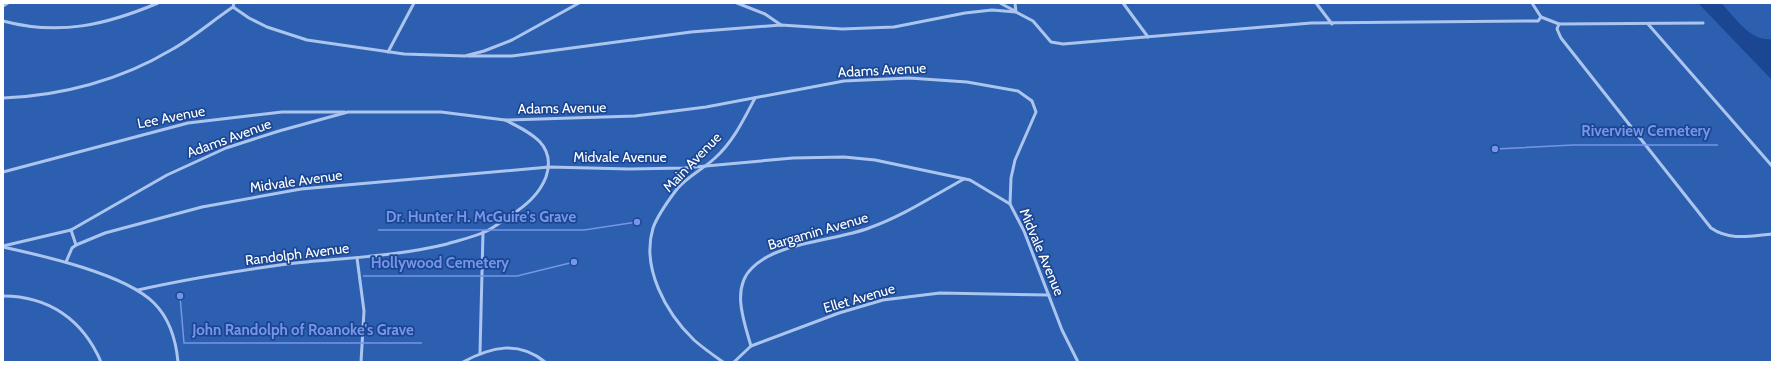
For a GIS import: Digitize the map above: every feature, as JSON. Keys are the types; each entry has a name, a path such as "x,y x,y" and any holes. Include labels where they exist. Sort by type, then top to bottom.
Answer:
{"lane":[{"path":"3,6 8,3"},
{"path":"3,21 40,28 88,26 118,19 158,3"},
{"path":"3,98 33,96 57,92 90,84 144,64 181,44 233,7 234,3"},
{"path":"388,52 414,3"},
{"path":"468,56 522,34 579,3"},
{"path":"737,3 765,14 781,25"},
{"path":"1000,3 1033,21 1051,42 1063,44 1311,23 1529,22 1538,21 1541,17"},
{"path":"1015,3 1016,12"},
{"path":"1123,3 1148,37"},
{"path":"1316,3 1332,24"},
{"path":"1532,3 1541,17 1559,24 1703,23"},
{"path":"233,7 242,15 278,32 329,44 422,56 512,56 661,35 781,25 870,29 919,23 965,13 992,10 1016,12"},
{"path":"1559,24 1557,29 1561,38 1711,228 1718,234 1726,237 1772,234"},
{"path":"1648,24 1772,166"},
{"name":"Adams Avenue","path":"3,246 71,230 166,175 199,160 242,143 348,112 440,112 505,120 644,116 756,98 844,81 896,78 967,82 1021,92 1032,101 1036,112 1019,147 1015,160 1011,178 1010,204"},
{"name":"Main Avenue","path":"723,362 694,340 670,311 659,291 651,254 654,227 662,211 689,177 715,158 732,137 756,98"},
{"name":"Lee Avenue","path":"3,172 104,144 188,123 282,112 348,112"},
{"path":"505,120 532,134 544,145 548,153 549,167"},
{"name":"Midvale Avenue","path":"76,245 105,233 202,208 301,189 549,167 628,169 706,166 793,158 850,158 876,160 965,178 975,182 1010,204 1024,231 1062,330 1078,362"},
{"name":"Randolph Avenue","path":"138,290 168,283 252,269 313,261 394,254 437,246 483,232 519,210 536,196 544,183 549,167"},
{"name":"Bargamin Avenue","path":"751,346 741,320 740,295 747,274 759,262 777,252 853,234 889,221 965,178"},
{"path":"66,262 72,248 76,245 71,230"},
{"path":"480,353 483,232"},
{"path":"3,246 66,262 138,290 149,298 163,314 176,343 178,362"},
{"path":"357,258 364,311 361,362"},
{"name":"Ellet Avenue","path":"734,362 751,346 839,313 890,298 940,293 1049,295"},
{"path":"3,296 28,298 48,306 70,319 81,328 93,344 101,362"},
{"path":"464,362 480,353 498,348 515,348 531,352 545,362"}],"shaded area":[{"path":"3,3 1698,3 1772,80 1772,362 3,362"},
{"path":"1721,3 1772,3 1772,39 1764,39 1750,33"}],"place":[{"name":"Riverview Cemetery","path":"1495,149"},
{"name":"Dr. Hunter H. McGuire's Grave","path":"637,222"},
{"name":"Hollywood Cemetery","path":"574,262"},
{"name":"John Randolph of Roanoke's Grave","path":"180,296"}]}
